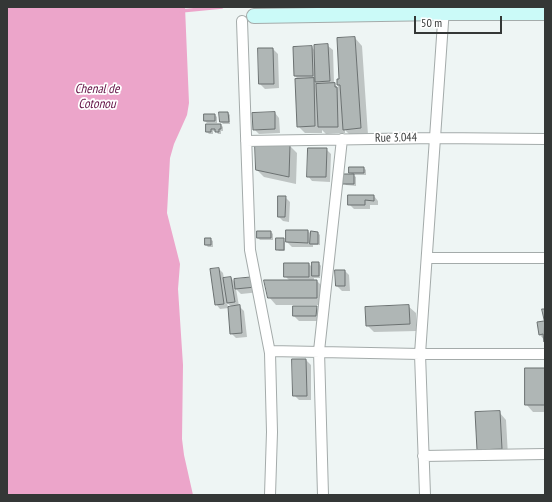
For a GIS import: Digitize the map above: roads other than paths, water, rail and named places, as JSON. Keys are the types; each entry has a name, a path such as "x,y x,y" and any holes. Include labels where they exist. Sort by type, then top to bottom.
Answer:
{"street":[{"path":"425,495 420,354 444,10"},
{"path":"270,495 272,432 270,351 250,250 246,141 248,19 444,10 545,13"},
{"name":"Rue 3.044","path":"246,141 435,138 545,140"},
{"path":"323,495 319,351 342,139"},
{"path":"427,258 545,258"},
{"path":"270,351 420,354 545,354"},
{"path":"423,456 545,454"}],"water":[{"name":"Chenal de Cotonou","path":"7,7 185,7 189,103 187,115 174,144 170,158 167,213 180,264 178,289 183,365 182,439 193,495 7,495"}],"waterway":[{"path":"181,11 222,7"}]}
